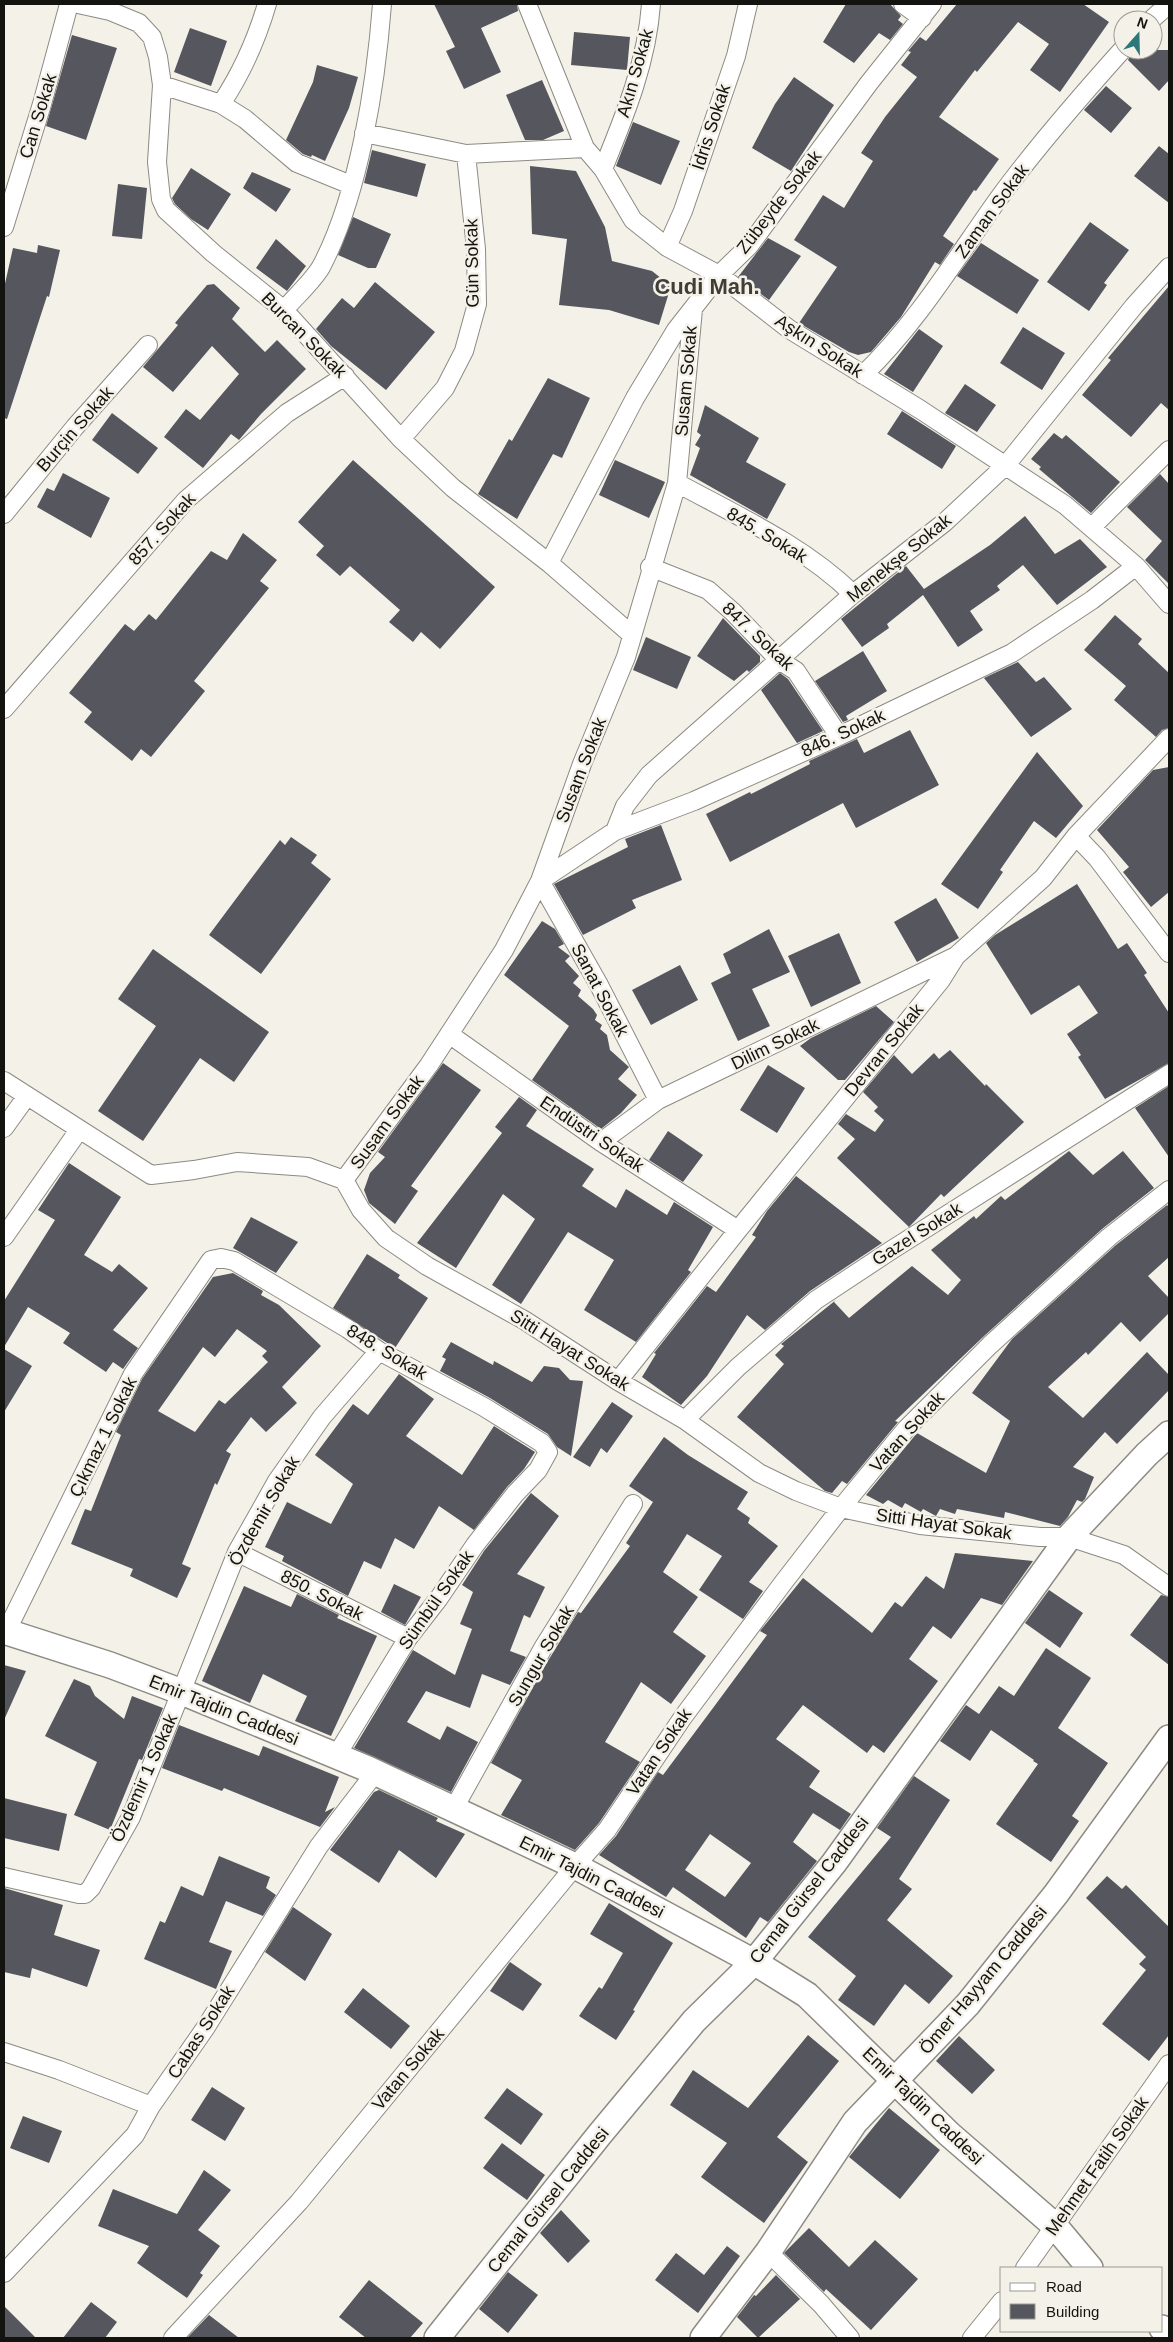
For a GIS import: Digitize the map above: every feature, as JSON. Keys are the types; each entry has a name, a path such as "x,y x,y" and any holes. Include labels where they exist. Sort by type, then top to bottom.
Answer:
{"street":[{"name":"Can Sokak","path":"4,227 42,104 69,4"},
{"name":"Burcan Sokak","path":"78,4 110,11 138,23 152,37 158,57 162,85 157,162 161,199 166,210 214,253 284,310 401,439 453,488 549,563 632,635"},
{"path":"221,104 232,86 262,20 267,4"},
{"path":"284,310 320,268 343,214 364,133 376,65 382,4"},
{"name":"Aşkın Sokak","path":"526,4 585,148 603,169 633,220 667,247 718,275 789,329 921,410 1066,505 1136,566 1169,604"},
{"name":"Akın Sokak","path":"603,169 634,93 649,28 651,4"},
{"name":"İdris Sokak","path":"667,247 683,212 736,56 748,4"},
{"path":"903,4 927,11"},
{"name":"Zübeyde Sokak","path":"549,563 635,398 676,330 718,275 749,246 869,83 927,11"},
{"name":"Zaman Sokak","path":"863,375 878,360 945,278 1000,198 1069,109 1113,60"},
{"path":"162,85 221,104 245,119 297,162 351,185"},
{"path":"364,133 466,154 585,148"},
{"name":"Gün Sokak","path":"401,439 445,388 464,351 476,304 476,249 466,154"},
{"name":"Menekşe Sokak","path":"615,831 625,806 649,775 853,594 946,522 1006,465 1134,306 1169,267"},
{"name":"Susam Sokak","path":"344,1180 429,1065 504,950 540,881 582,764 626,657 650,568 677,483 693,309"},
{"name":"Burçin Sokak","path":"4,514 75,427 148,345"},
{"name":"857. Sokak","path":"4,709 186,500 287,412 345,376"},
{"path":"1092,527 1169,450"},
{"name":"845. Sokak","path":"677,483 753,524 800,553 842,583 853,594"},
{"name":"846. Sokak","path":"540,881 615,831 694,801 839,736 1012,654 1092,600 1136,566"},
{"name":"847. Sokak","path":"650,568 708,590 733,612 779,660 796,670 839,736"},
{"name":"Devran Sokak","path":"618,1381 941,980 956,956 1043,878 1076,836 1169,738"},
{"path":"1076,836 1097,858 1168,950"},
{"name":"Sanat Sokak","path":"540,881 599,985 634,1057 658,1100"},
{"name":"Dilim Sokak","path":"601,1142 658,1100 956,956"},
{"name":"Endüstri Sokak","path":"449,1034 601,1142 738,1230"},
{"name":"Gazel Sokak","path":"685,1420 738,1367 816,1300 890,1250 1169,1074"},
{"path":"4,1080 150,1175 194,1170 237,1162 308,1167 344,1180"},
{"path":"4,1128 27,1096"},
{"path":"4,1236 79,1130"},
{"name":"Sitti Hayat Sokak","path":"344,1180 361,1210 386,1238 427,1266 524,1320 618,1381 685,1420 759,1473 796,1492 841,1508 920,1524 1040,1537 1069,1537 1124,1555 1169,1587"},
{"name":"Vatan Sokak","path":"173,2338 299,2202 575,1866 607,1830 683,1716 841,1508 906,1429 990,1345 1108,1237 1169,1190"},
{"name":"848. Sokak","path":"221,1258 234,1261 258,1274 379,1350 484,1407 542,1443 548,1452"},
{"name":"Çıkmaz 1 Sokak","path":"5,1632 133,1374 211,1260 221,1258"},
{"name":"Özdemir Sokak","path":"182,1692 237,1552 277,1481 322,1417 379,1350"},
{"name":"Cemal Gürsel Caddesi","path":"437,2338 600,2134 694,2021 754,1962 834,1863 1069,1537 1147,1454 1169,1434"},
{"name":"Sümbül Sokak","path":"336,1756 408,1638 439,1598 475,1545 538,1470 548,1452"},
{"name":"Sungur Sokak","path":"454,1810 543,1648 633,1504"},
{"name":"850. Sokak","path":"237,1552 408,1638"},
{"name":"Emir Tajdin Caddesi","path":"5,1632 110,1665 182,1692 375,1773 575,1866 754,1962 807,1995 949,2134 1054,2225 1089,2267"},
{"name":"Özdemir 1 Sokak","path":"4,1877 79,1894 85,1894 91,1888 131,1817 182,1692"},
{"name":"Ömer Hayyam Caddesi","path":"703,2338 768,2252 855,2122 968,2004 1056,1894 1169,1738"},
{"name":"Cabas Sokak","path":"4,2273 135,2135 151,2106 206,2027 319,1846 375,1773"},
{"path":"4,2052 59,2070 151,2106"},
{"name":"Mehmet Fatih Sokak","path":"1026,2267 1169,2064"},
{"path":"768,2252 821,2304 850,2338"},
{"path":"972,2338 1000,2303"}],"building":[{"path":"434,4 517,4 518,11 481,28 501,72 464,89 446,51 455,47"},
{"path":"846,4 890,4 901,16 898,20 903,24 890,40 879,33 854,63 823,42"},
{"path":"957,4 1083,4 1109,22 1060,92 1030,70 1049,44 1018,22 977,72 975,70 939,117 999,159 976,191 974,190 943,236 954,244 940,265 935,262 901,317 871,352 858,355 849,352 799,323 837,267 794,240 823,195 844,208 873,161 861,153 885,117 917,77 901,65 911,52 908,51 920,37 926,41"},
{"path":"190,28 227,41 211,86 174,72"},
{"path":"574,32 630,37 627,70 571,65"},
{"path":"72,35 117,48 86,140 46,126"},
{"path":"1163,50 1169,50 1169,80 1159,91 1128,60 1163,60"},
{"path":"317,65 358,77 349,108 325,161 312,155 311,157 303,154 286,140 313,82"},
{"path":"794,77 834,105 791,171 752,148 775,104"},
{"path":"542,80 564,131 543,140 525,140 506,95"},
{"path":"1106,86 1132,108 1111,133 1084,110"},
{"path":"633,122 680,141 661,185 616,166"},
{"path":"1159,146 1169,154 1169,203 1134,176"},
{"path":"372,150 426,164 417,197 364,183"},
{"path":"530,166 576,171 605,227 612,261 652,271 671,286 659,325 609,310 559,305 567,239 532,234"},
{"path":"191,168 231,194 208,230 191,219 175,204 172,198"},
{"path":"252,172 291,189 276,212 243,188"},
{"path":"118,184 147,188 142,239 112,236"},
{"path":"353,217 391,234 376,268 368,268 338,255"},
{"path":"1090,222 1129,250 1104,283 1107,285 1089,311 1047,282"},
{"path":"768,238 801,256 769,300 738,277"},
{"path":"276,239 306,266 287,291 256,268"},
{"path":"981,243 1039,280 1017,314 957,276"},
{"path":"38,245 60,250 49,297 47,296 7,419 4,418 4,288 13,248 37,253"},
{"path":"375,282 435,332 386,390 331,346 316,329 342,298 354,308"},
{"path":"214,284 240,308 232,319 265,352 277,340 306,369 261,414 239,440 231,434 203,468 164,437 186,409 200,420 239,374 212,346 173,392 143,367 178,325 175,323 207,285"},
{"path":"1169,286 1169,410 1161,403 1131,437 1082,395 1111,360 1108,358"},
{"path":"1023,327 1065,353 1042,390 1000,363"},
{"path":"919,329 943,346 913,392 884,374"},
{"path":"548,378 590,398 562,458 553,454 517,519 478,494 509,439 512,441"},
{"path":"965,384 996,405 977,432 945,413"},
{"path":"705,405 759,438 746,462 786,484 767,519 690,475 700,448 695,445 701,435 697,432"},
{"path":"902,411 956,446 942,469 887,434"},
{"path":"112,413 158,448 138,474 92,440"},
{"path":"1054,433 1062,439 1066,435 1120,482 1091,513 1039,469 1041,467 1031,459"},
{"path":"353,460 495,587 440,649 421,632 413,642 389,622 400,610 350,566 340,576 316,555 324,546 298,522"},
{"path":"615,460 665,482 649,518 599,495"},
{"path":"63,473 110,498 91,538 37,507 47,488 54,491"},
{"path":"1160,474 1169,484 1169,584 1145,560 1162,541 1127,507"},
{"path":"1025,516 1055,554 1080,539 1107,567 1057,605 1023,565 997,586 1000,590 970,611 983,630 958,647 923,595 887,624 889,628 862,647 841,619 906,566 924,589 990,545"},
{"path":"243,533 277,560 260,581 269,588 194,681 205,691 151,757 141,749 132,761 84,722 92,712 69,693 125,624 134,631 149,614 156,620 211,551 227,560"},
{"path":"1115,615 1142,639 1138,644 1169,673 1169,728 1162,730 1156,737 1114,700 1126,686 1084,650"},
{"path":"723,618 760,656 760,662 749,672 747,670 734,681 697,656"},
{"path":"646,637 691,657 677,689 633,670"},
{"path":"863,651 887,691 846,716 848,720 843,722 815,681"},
{"path":"1018,662 1036,682 1044,677 1072,709 1031,737 984,678"},
{"path":"780,673 788,679 823,731 797,743 761,690"},
{"path":"910,730 939,785 856,828 843,803 730,862 706,814 750,792 751,794 810,764 809,761 857,739 864,753"},
{"path":"1037,752 1083,806 1056,838 1034,821 1000,870 1003,872 978,909 941,884"},
{"path":"1169,767 1169,892 1151,907 1123,872 1129,867 1097,830 1153,770"},
{"path":"661,825 682,880 632,900 636,908 583,935 554,884 628,847 625,839"},
{"path":"291,837 317,855 311,863 331,879 261,974 209,935 280,840 285,845"},
{"path":"1077,884 1118,949 1127,943 1147,973 1144,975 1169,1013 1169,1063 1105,1099 1078,1057 1081,1055 1067,1034 1098,1013 1079,985 1031,1015 986,943 995,935"},
{"path":"936,898 959,938 917,962 894,922"},
{"path":"542,921 555,929 564,944 558,947 570,956 565,961 579,976 573,983 581,990 578,996 597,1015 595,1020 602,1025 600,1029 607,1035 610,1050 629,1067 618,1079 637,1095 621,1113 601,1129 532,1080 569,1026 504,975"},
{"path":"769,929 790,972 752,989 770,1026 738,1041 711,983 731,973 723,954"},
{"path":"839,933 861,983 811,1007 788,956"},
{"path":"153,949 269,1032 234,1082 200,1058 143,1141 98,1111 156,1026 118,999"},
{"path":"680,965 698,1000 651,1025 632,990"},
{"path":"876,1006 894,1022 845,1080 838,1080 800,1046 811,1038"},
{"path":"950,1050 1024,1122 944,1197 941,1194 909,1227 837,1158 855,1139 838,1124 846,1114 875,1132 884,1120 874,1111 878,1107 863,1092 894,1055 912,1074 934,1053 939,1059"},
{"path":"443,1063 481,1090 411,1186 418,1191 395,1224 369,1203 364,1190 370,1173 385,1157 378,1152"},
{"path":"768,1065 805,1088 777,1133 740,1110"},
{"path":"1169,1086 1169,1157 1135,1108"},
{"path":"519,1097 537,1110 526,1126 594,1169 582,1186 616,1208 626,1189 667,1215 674,1202 713,1227 688,1270 691,1272 636,1342 584,1310 614,1260 568,1232 521,1304 492,1285 535,1219 503,1194 456,1268 417,1243 502,1133 495,1127"},
{"path":"668,1131 703,1155 683,1182 649,1160"},
{"path":"1069,1151 1093,1175 1123,1151 1154,1188 1102,1229 983,1337 895,1421 898,1422 847,1484 842,1481 832,1493 825,1491 737,1417 784,1364 775,1355 784,1346 781,1344 836,1300 834,1302 849,1318 912,1266 948,1295 961,1280 931,1250 974,1216 976,1219 1001,1196 1005,1200"},
{"path":"69,1163 121,1197 84,1255 112,1272 119,1264 148,1288 113,1330 138,1348 123,1369 113,1362 106,1372 63,1343 70,1333 28,1307 4,1347 4,1301 55,1220 38,1210"},
{"path":"796,1176 882,1243 810,1291 765,1330 747,1315 707,1376 681,1405 642,1377 656,1354 654,1353 707,1286 716,1292 756,1237 752,1235 767,1211"},
{"path":"1167,1205 1169,1207 1169,1257 1148,1276 1169,1298 1169,1313 1140,1342 1121,1322 1088,1355 1086,1352 1048,1387 1083,1418 1147,1352 1169,1375 1169,1390 1117,1444 1105,1432 1073,1467 1094,1477 1085,1499 1082,1502 1077,1500 1068,1517 1060,1526 1005,1512 1004,1518 957,1509 955,1514 940,1509 936,1516 923,1509 921,1512 905,1503 902,1508 888,1500 883,1504 866,1495 917,1433 986,1473 1010,1421 972,1393 1012,1339 1116,1245"},
{"path":"251,1217 298,1242 276,1273 233,1248"},
{"path":"367,1254 400,1275 398,1278 428,1298 395,1348 333,1308"},
{"path":"233,1273 263,1291 261,1295 279,1305 321,1346 282,1387 297,1403 266,1432 251,1417 226,1451 231,1454 217,1485 215,1483 182,1564 191,1568 177,1598 130,1576 133,1569 71,1544 85,1509 91,1511 121,1435 116,1432 142,1379 213,1277","holes":["237,1329 267,1351 262,1356 268,1362 225,1404 219,1400 195,1432 158,1411 203,1347 215,1357"]},
{"path":"451,1342 493,1365 494,1361 532,1382 544,1366 559,1368 570,1380 583,1381 571,1456 557,1447 548,1434 490,1398 440,1371 446,1359 442,1357"},
{"path":"4,1349 32,1366 4,1412"},
{"path":"399,1374 434,1399 406,1436 462,1475 494,1426 535,1452 524,1469 507,1487 474,1530 439,1506 414,1549 395,1538 381,1569 364,1561 348,1596 282,1561 284,1556 265,1547 287,1502 331,1524 353,1484 315,1455 353,1404 368,1415"},
{"path":"612,1402 633,1416 607,1453 601,1448 590,1467 573,1457"},
{"path":"664,1437 688,1455 748,1492 737,1509 750,1518 748,1523 778,1546 749,1582 763,1591 743,1619 699,1590 722,1556 687,1534 663,1572 698,1597 673,1632 706,1656 671,1704 641,1682 605,1742 640,1762 599,1823 575,1850 501,1815 522,1780 491,1763 546,1664 578,1612 581,1613 630,1546 626,1543 653,1502 629,1486"},
{"path":"531,1493 559,1516 517,1574 545,1587 530,1618 524,1615 510,1651 526,1657 510,1685 482,1674 470,1708 426,1691 407,1722 440,1740 447,1726 478,1742 451,1792 354,1748 413,1650 455,1675 472,1629 460,1624 473,1592 462,1585 484,1551"},
{"path":"955,1553 1033,1561 1002,1605 981,1598 951,1639 933,1626 909,1659 938,1681 884,1753 873,1745 867,1753 803,1705 776,1739 820,1771 809,1787 851,1814 840,1830 813,1813 793,1842 817,1861 768,1922 760,1917 746,1938 673,1887 666,1897 599,1855 616,1836 658,1772 663,1775 767,1635 760,1631 803,1578 872,1633 895,1602 902,1607 926,1576 944,1589","holes":["710,1834 751,1863 725,1897 685,1870"]},
{"path":"394,1584 421,1597 405,1625 381,1612"},
{"path":"244,1586 291,1607 297,1594 339,1615 337,1618 377,1636 331,1736 295,1721 307,1696 263,1674 250,1703 202,1681"},
{"path":"1049,1590 1083,1613 1060,1648 1025,1623"},
{"path":"1161,1595 1169,1597 1169,1665 1130,1635"},
{"path":"1046,1648 1091,1678 1058,1728 1108,1763 1072,1816 1079,1821 1051,1862 996,1824 1038,1764 991,1730 970,1761 940,1741 966,1705 979,1714 999,1686 1014,1696"},
{"path":"4,1665 26,1671 4,1720"},
{"path":"74,1679 90,1686 95,1696 124,1719 132,1696 163,1708 142,1760 139,1759 110,1830 74,1815 97,1762 45,1736"},
{"path":"179,1725 259,1756 263,1746 339,1777 325,1812 335,1807 320,1827 224,1788 222,1791 162,1768"},
{"path":"914,1776 950,1800 899,1879 912,1889 887,1920 953,1976 929,2004 905,1984 874,2026 838,2000 856,1976 808,1937 891,1837 877,1828"},
{"path":"379,1790 438,1818 436,1821 465,1834 436,1878 399,1850 379,1883 330,1850 374,1792"},
{"path":"4,1798 67,1814 59,1851 4,1838"},
{"path":"219,1856 270,1877 266,1888 276,1895 263,1916 226,1901 209,1942 232,1951 216,1989 144,1959 160,1921 165,1923 181,1886 203,1896"},
{"path":"1107,1876 1122,1889 1126,1885 1169,1927 1169,2035 1149,2061 1102,2024 1146,1970 1139,1964 1146,1957 1086,1898"},
{"path":"4,1888 63,1905 54,1935 100,1950 87,1987 32,1968 30,1978 4,1972"},
{"path":"609,1903 673,1943 633,2010 635,2011 616,2040 579,2016 599,1987 602,1989 623,1953 590,1934"},
{"path":"293,1907 332,1934 305,1981 265,1952"},
{"path":"510,1962 542,1984 523,2011 490,1991"},
{"path":"363,1988 410,2026 391,2049 344,2012"},
{"path":"808,2035 839,2061 777,2137 808,2162 764,2223 701,2177 727,2143 670,2105 693,2070 748,2108"},
{"path":"959,2036 995,2070 972,2094 936,2061"},
{"path":"212,2087 245,2108 225,2141 191,2120"},
{"path":"507,2088 543,2114 521,2145 484,2118"},
{"path":"889,2108 940,2150 900,2199 849,2157"},
{"path":"23,2116 62,2131 49,2163 10,2148"},
{"path":"502,2143 545,2175 527,2200 483,2168"},
{"path":"204,2170 231,2190 198,2230 220,2246 200,2273 203,2275 187,2298 137,2263 149,2246 98,2226 113,2189 177,2214"},
{"path":"561,2210 590,2241 568,2263 540,2233"},
{"path":"809,2228 849,2267 875,2240 918,2279 871,2330 826,2289 824,2292 784,2253"},
{"path":"727,2246 740,2256 698,2313 655,2280 676,2253 704,2275"},
{"path":"508,2272 538,2295 508,2333 479,2309"},
{"path":"776,2275 800,2299 758,2338 737,2317 754,2295 756,2296"},
{"path":"369,2280 423,2323 410,2338 366,2338 339,2317"},
{"path":"91,2302 117,2322 105,2338 63,2338"},
{"path":"4,2306 36,2338 4,2338"},
{"path":"209,2315 239,2338 187,2338"}],"district":[{"name":"Cudi Mah.","path":"707,286"}]}
